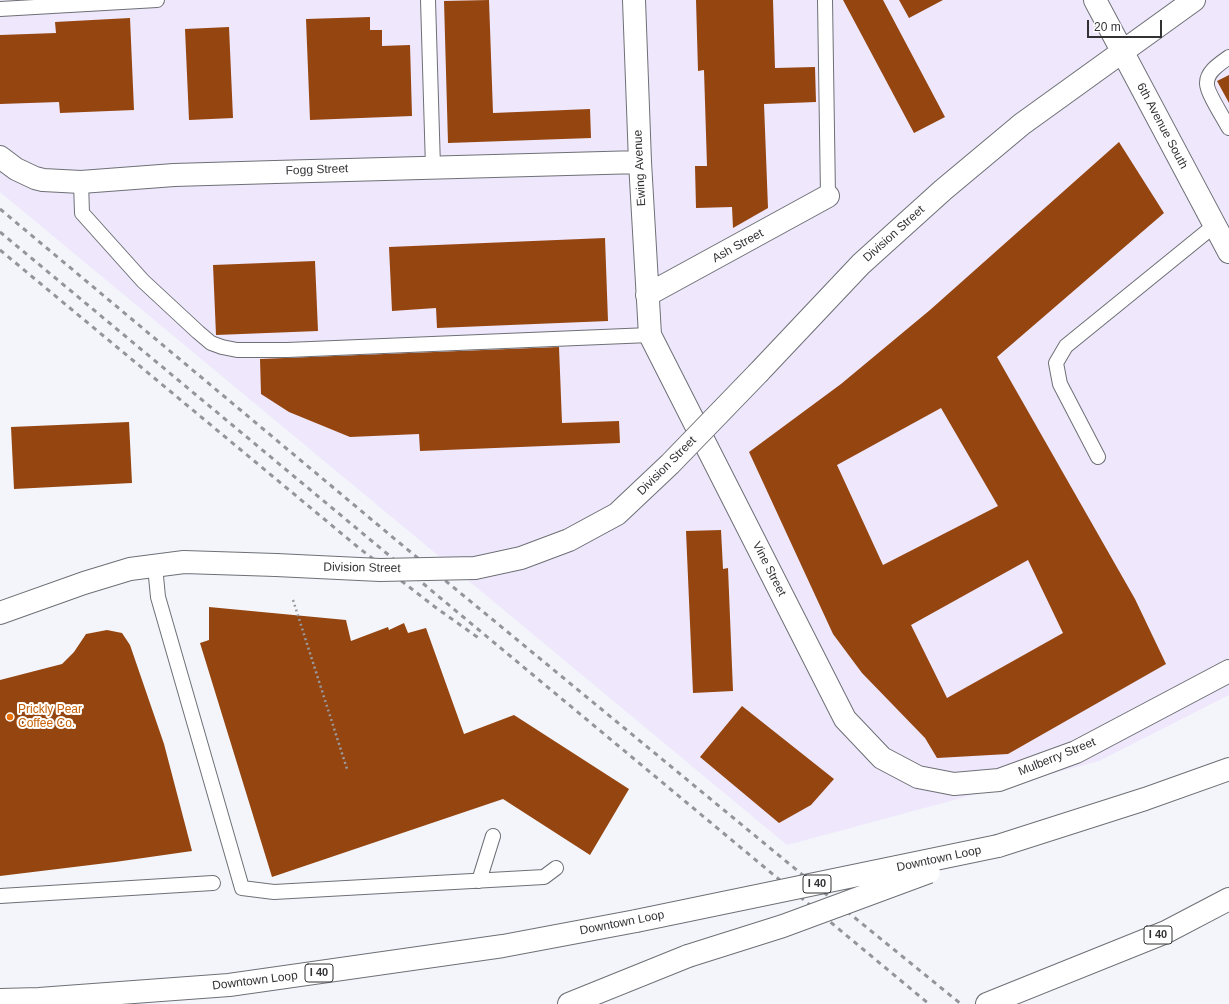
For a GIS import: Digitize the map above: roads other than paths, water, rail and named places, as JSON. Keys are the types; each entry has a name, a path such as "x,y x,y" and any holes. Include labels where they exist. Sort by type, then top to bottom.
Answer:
{"main road":[{"name":"Ewing Avenue","path":"634,0 640,162 650,335"},
{"name":"6th Avenue South","path":"1095,0 1229,252"},
{"name":"Division Street","path":"0,613 84,583 130,569 184,562 380,570 474,568 521,558 569,540 617,514 670,464 861,264 902,226 1022,124 1194,0"},
{"name":"Fogg Street","path":"0,157 16,169 35,178 43,180 81,182 174,175 640,162"},
{"name":"Ash Street","path":"647,295 828,196"},
{"name":"Vine Street","path":"650,335 845,719 882,758 918,777"},
{"name":"Mulberry Street","path":"918,777 954,784 999,780 1076,752 1229,671"},
{"name":"Downtown Loop","path":"0,1000 39,999 229,985 503,946 636,921 998,846 1145,799 1229,769"},
{"path":"569,1004 688,956 783,926 998,846"},
{"name":"I 40","path":"987,1004 1166,932 1229,899"}],"lane":[{"path":"0,9 158,0"},
{"path":"428,0 433,167"},
{"path":"825,0 828,196"},
{"path":"1229,57 1214,69 1209,76 1207,83 1209,90 1229,128"},
{"path":"81,182 82,213 143,281 198,332 222,348 237,350 287,350 650,335"},
{"path":"1098,458 1060,384 1056,363 1066,346 1215,226"},
{"path":"155,566 158,597 242,888 274,892 544,877 556,868"},
{"path":"479,881 493,836"},
{"path":"0,896 213,883"}],"railway":[{"path":"0,209 396,540 961,1004"},
{"path":"0,232 929,1004"},
{"path":"0,250 359,548 435,607 480,639"}],"place":[{"name":"Prickly Pear Coffee Co.","path":"10,717"}]}
